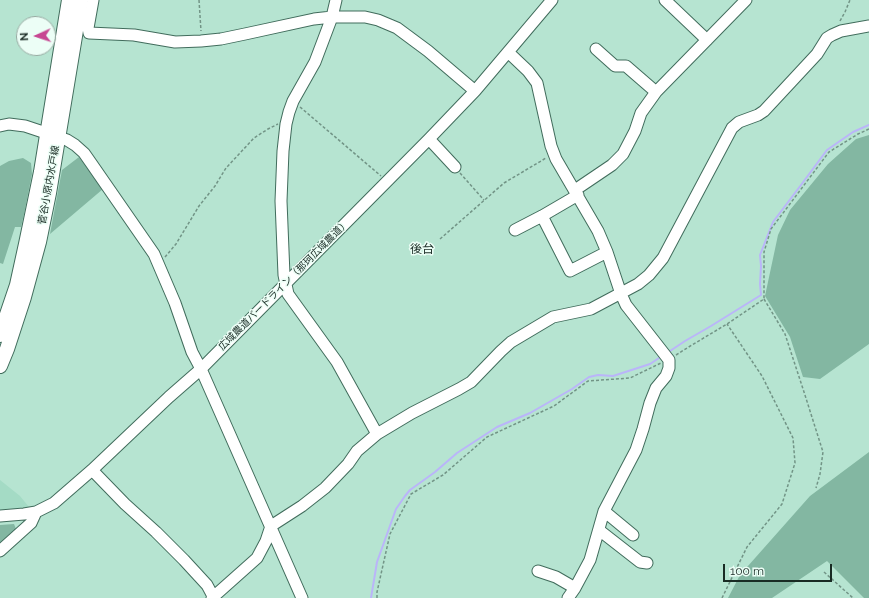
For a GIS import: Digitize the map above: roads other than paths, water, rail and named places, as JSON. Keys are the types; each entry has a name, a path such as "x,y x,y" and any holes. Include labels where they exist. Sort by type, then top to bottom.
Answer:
{"main road":[{"name":"菅谷小原内水戸線","path":"0,335 16,285 41,172 52,135 77,3"},
{"name":"菅谷小原内水戸線","path":"0,366 24,297 39,242 49,193 52,135"}],"street":[{"path":"336,0 332,17 315,62 288,112 283,151 281,201 284,275 288,294 337,362 377,434"},
{"name":"広域農道バードライン（那珂広域農道）","path":"0,551 31,523 36,512 54,503 92,470 169,397 201,370 475,91 552,0"},
{"path":"665,0 707,40"},
{"path":"515,230 542,216 576,193 612,165 623,154 635,131 641,113 656,92 746,0"},
{"path":"77,3 89,33 134,35 175,42 201,41 245,34 314,19 332,17 365,17 378,20 397,28 428,51 475,91"},
{"path":"92,470 184,560 207,585 213,598 257,558 266,541 270,526 302,506 325,488 348,464 357,451 377,434 412,413 471,382 511,342 553,317 591,310 638,284 649,275 663,258 732,128 739,122 758,115 764,111 817,54 827,38 841,31 869,26"},
{"path":"596,49 615,66 626,66 656,92"},
{"path":"508,52 528,71 537,83 556,159 598,231 626,306 668,360 669,368 666,376 656,388 636,450 604,512 590,560 568,598"},
{"path":"0,126 9,124 25,126 67,140 75,145 84,153 154,254 175,303 192,352 302,598"},
{"path":"429,139 455,167"},
{"path":"542,216 570,271 607,252"},
{"path":"0,516 36,512"},
{"path":"604,512 633,535"},
{"path":"599,530 640,562 647,563"},
{"path":"538,572 556,578 575,588"}],"waterway":[{"path":"670,351 761,295 760,255 773,222 827,150 853,132 869,125"},
{"path":"371,598 377,562 396,509 410,490 435,472 457,453 497,427 530,413 572,389 589,377 598,375 613,376 650,364 659,358"}],"district":[{"name":"後台","path":"422,249"}]}
